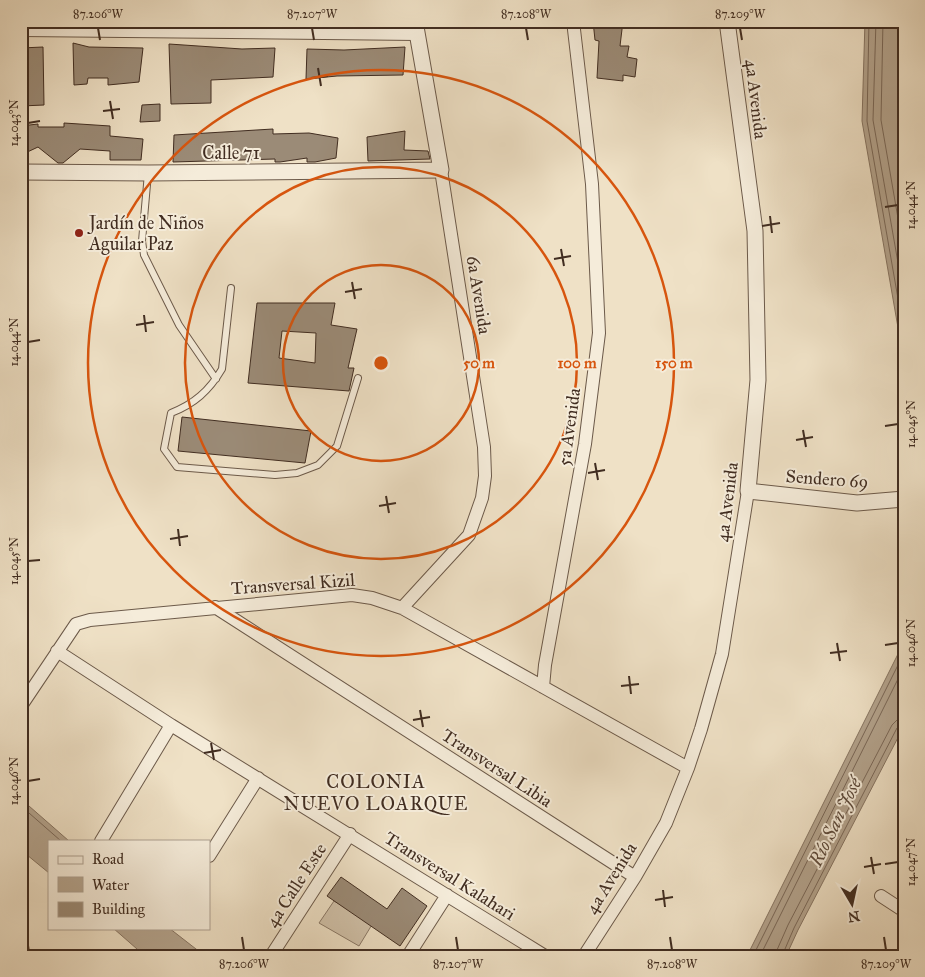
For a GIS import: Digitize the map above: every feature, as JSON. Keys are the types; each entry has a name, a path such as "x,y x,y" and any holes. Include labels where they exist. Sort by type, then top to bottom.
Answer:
{"street":[{"name":"5a Avenida","path":"543,687 545,665 585,444 599,333 592,184 573,21"},
{"name":"4a Avenida","path":"584,956 635,877 666,823 688,768 722,654 748,491 758,380 755,230 727,21"},
{"path":"21,30 416,28"},
{"name":"6a Avenida","path":"402,608 469,535 482,498 485,476 484,446 441,170 416,28"},
{"name":"Calle 71","path":"21,172 148,173 441,170"},
{"name":"Sendero 69","path":"748,491 856,503 904,499"},
{"name":"Transversal Kizil","path":"21,706 76,624 90,620 352,595 372,598 402,608 688,768"},
{"name":"Transversal Libia","path":"215,607 635,877"},
{"name":"Transversal Kalahari","path":"57,651 171,725 543,955"},
{"path":"102,840 171,725"},
{"path":"210,854 258,778"},
{"name":"4a Calle Este","path":"271,956 350,834"},
{"path":"408,956 447,895"},
{"path":"881,896 904,911"},
{"path":"21,941 24,956"}],"lane":[{"path":"148,173 142,240 144,255 179,324 216,379"},
{"path":"231,288 222,369 201,396 188,406 171,414 164,449 177,467 275,474 297,473 318,465 338,446 358,378"}],"shaded area":[{"path":"334,901 373,923 359,946 319,923"}],"water":[{"path":"865,21 904,21 904,362 862,121"},
{"name":"Río San José","path":"904,632 904,726 786,956 747,956 900,650"},
{"path":"21,799 68,840 48,840 48,872 21,850"},
{"path":"115,930 172,930 205,956 145,956"}],"building":[{"path":"593,21 623,21 620,46 629,46 627,57 637,59 635,77 623,75 623,81 597,78 599,41 595,40"},
{"path":"73,43 89,47 143,48 139,82 108,85 108,78 88,78 87,84 74,85"},
{"path":"169,44 242,49 275,48 273,77 211,80 211,103 171,104"},
{"path":"43,47 44,105 21,106 21,48"},
{"path":"405,47 403,75 337,76 306,79 307,49 344,50"},
{"path":"160,104 160,121 140,122 142,105"},
{"path":"64,123 110,126 110,136 143,139 141,160 110,160 110,151 80,149 63,163 58,163 38,147 21,155 21,126 38,124 38,127 64,127"},
{"path":"273,129 273,134 309,133 338,138 336,158 315,162 307,162 307,158 280,162 275,162 275,159 173,162 174,135"},
{"path":"405,131 404,150 428,151 430,159 368,161 367,137"},
{"path":"257,303 335,303 331,325 357,329 348,368 354,368 349,391 248,383","holes":["282,331 316,333 315,363 279,358"]},
{"path":"182,417 311,431 305,463 178,451"},
{"path":"341,877 387,909 402,888 427,906 400,946 327,896"}],"place":[{"name":"Jardín de Niños Aguilar Paz","path":"79,233"}],"district":[{"name":"COLONIA NUEVO LOARQUE","path":"376,792"}]}
